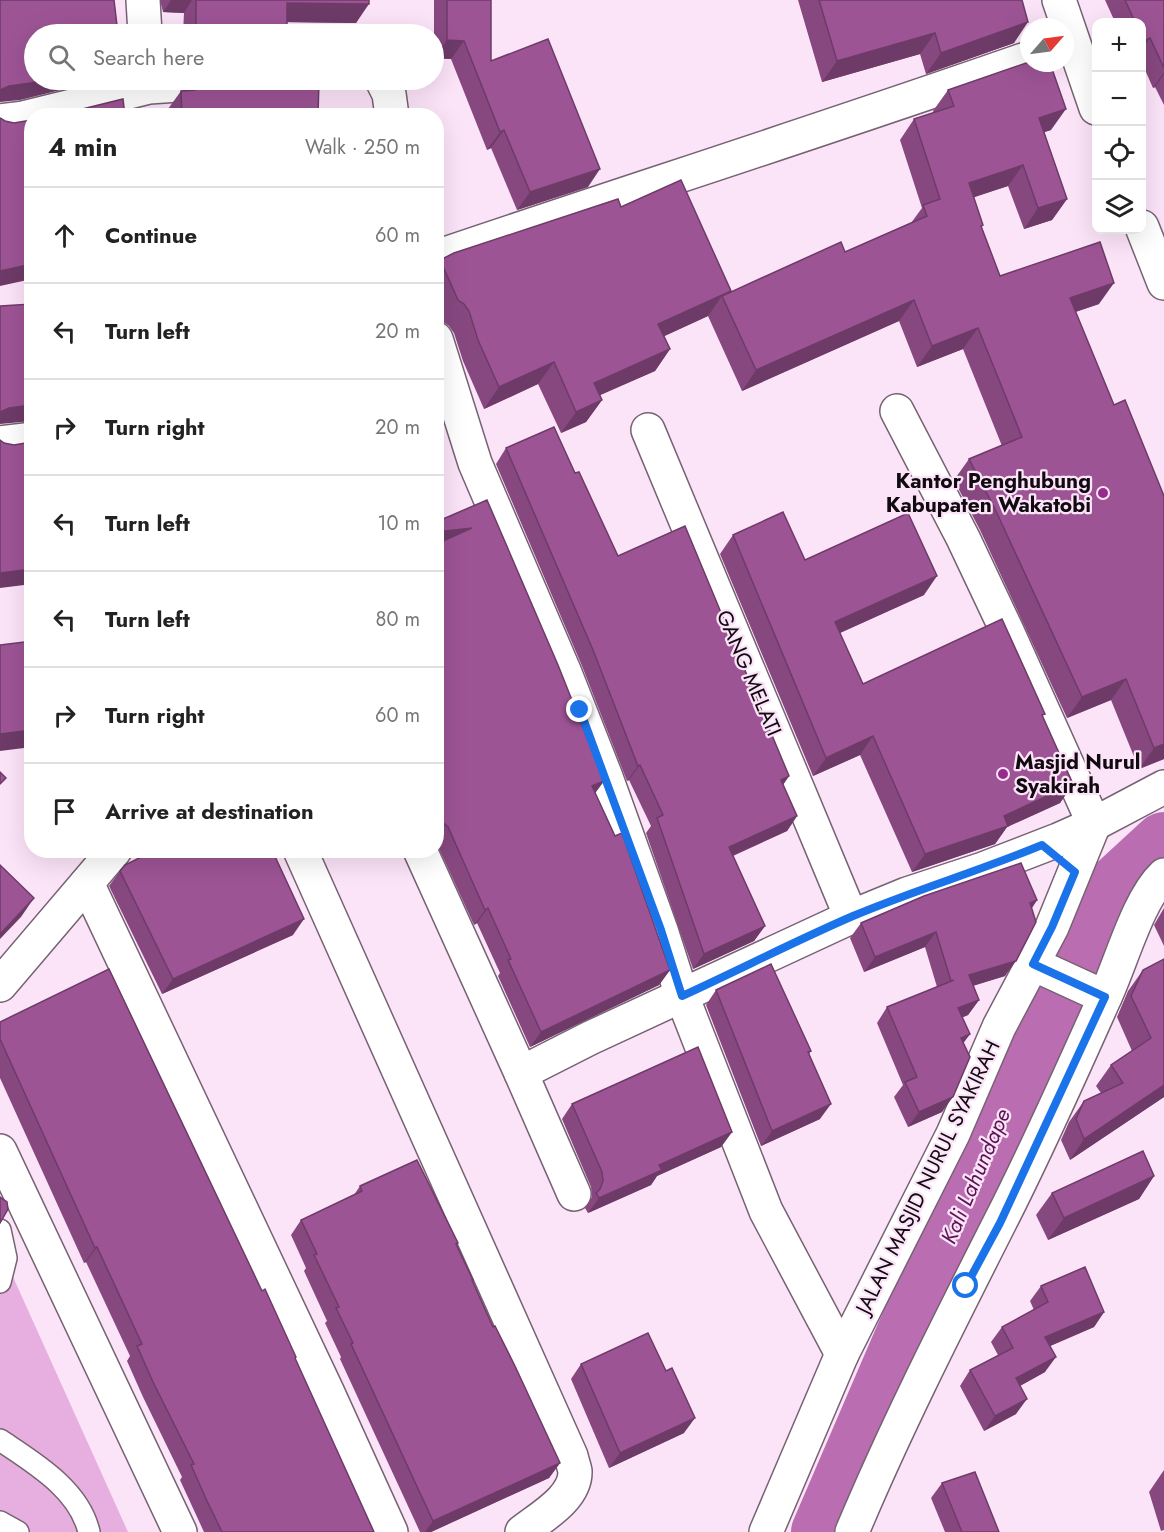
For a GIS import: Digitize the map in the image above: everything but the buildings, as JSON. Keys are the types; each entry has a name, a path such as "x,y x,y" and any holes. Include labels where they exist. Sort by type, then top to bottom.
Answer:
{"street":[{"path":"143,0 144,24"},
{"path":"1059,0 1063,18"},
{"path":"1074,56 1092,99"},
{"path":"444,254 772,147 1020,61"},
{"path":"72,108 178,90"},
{"path":"386,90 391,108"},
{"path":"0,121 24,117"},
{"path":"1145,234 1164,283"},
{"path":"444,364 475,463 593,743 661,930 682,996 766,1211 842,1354"},
{"path":"897,411 968,548 1094,824"},
{"name":"GANG MELATI","path":"648,430 851,916"},
{"path":"0,443 24,440"},
{"path":"521,1073 590,1038 851,916 907,894 983,869 1094,824 1164,787"},
{"name":"JALAN MASJID NURUL SYAKIRAH","path":"766,1532 842,1354 953,1134 999,1028 1039,966 1052,927 1094,824"},
{"path":"1042,845 1075,872"},
{"path":"0,985 108,858"},
{"path":"304,858 571,1456 575,1472 573,1483 566,1497 522,1532"},
{"path":"424,858 574,1194"},
{"path":"852,1532 942,1336 1000,1223 1144,904 1154,884 1164,875"},
{"path":"87,883 327,1391 391,1532"},
{"path":"1039,966 1102,995"},
{"path":"0,1151 180,1532"}],"lane":[{"path":"0,1230 6,1258 0,1282"},
{"path":"0,1440 45,1472 63,1488 74,1501 86,1522 88,1532"},
{"path":"0,1522 18,1532"}],"shaded area":[{"path":"0,1248 128,1532 0,1532"}],"waterway":[{"name":"Kali Lahundape","path":"822,1532 1072,951 1114,889 1164,843"}],"place":[{"name":"Kantor Penghubung Kabupaten Wakatobi","path":"1103,493"},
{"name":"Masjid Nurul Syakirah","path":"1003,774"}],"route":[{"path":"580,710 661,930 682,996 851,916 907,894 983,869 1042,845 1075,872 1052,927 1033,964 1105,997 1000,1223 966,1286"}]}
